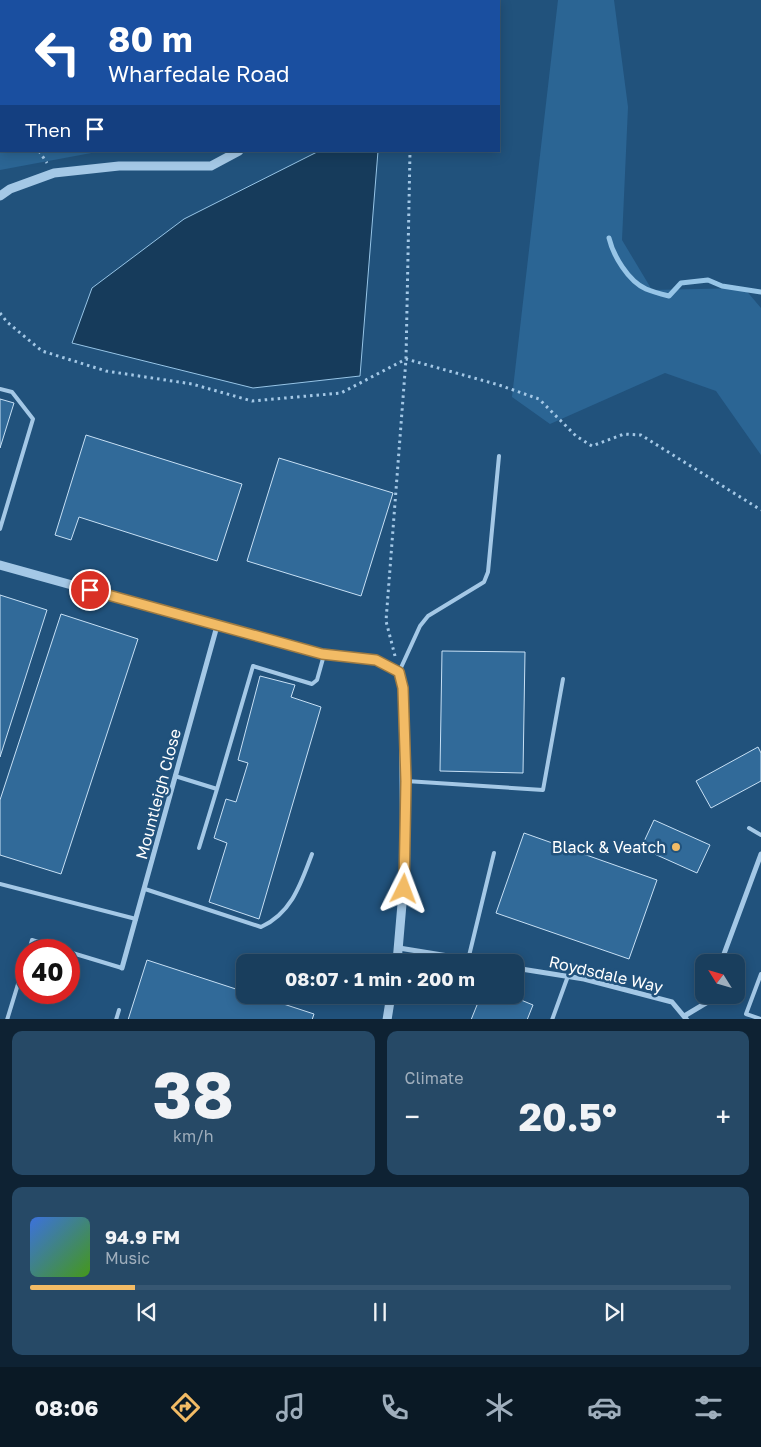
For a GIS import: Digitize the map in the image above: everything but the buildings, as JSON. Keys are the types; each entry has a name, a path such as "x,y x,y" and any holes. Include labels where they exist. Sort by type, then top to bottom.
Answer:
{"street":[{"path":"0,196 10,189 54,174 119,166 211,166 236,152"},
{"path":"0,565 324,654 376,660 399,672 403,688 406,781 405,869 398,954"},
{"name":"Mountleigh Close","path":"122,968 217,626"},
{"path":"724,954 761,854"},
{"path":"399,948 434,954"},
{"name":"Roydsdale Way","path":"524,969 568,976 672,1002 686,1017 705,1004"},
{"path":"387,1019 390,1004"}],"lane":[{"path":"0,388 12,392 33,419 0,528"},
{"path":"399,672 420,626 428,616 484,582 488,572 499,456"},
{"path":"200,848 253,666 312,684 318,680 324,654"},
{"path":"406,781 543,790 563,679"},
{"path":"175,776 217,789"},
{"path":"749,828 761,835"},
{"path":"469,954 494,853"},
{"path":"145,889 261,927 283,911 296,896 312,854"},
{"path":"0,884 136,919"},
{"path":"80,955 122,968"},
{"path":"758,1019 746,1014 761,974"},
{"path":"552,1019 568,976"},
{"path":"6,1019 15,992"},
{"path":"116,1019 119,1010"}],"path":[{"path":"399,672 386,621 406,359 410,152"},
{"path":"0,313 7,322 42,351 106,371 192,384 252,401 341,393 406,359 499,385 539,399 576,436 592,446 624,434 641,435 761,510"}],"shaded area":[{"path":"558,0 614,0 628,107 622,240 652,290 744,288 761,308 761,455 716,391 665,373 550,424 512,397"},
{"path":"0,152 97,152 0,170"},
{"path":"317,152 378,152 360,376 253,388 72,343 92,288 184,219"}],"waterway":[{"path":"609,238 614,252 627,274 639,285 651,291 669,296 681,283 708,280 722,286 761,292"}],"place":[{"name":"Black & Veatch","path":"676,847"}],"route":[{"path":"90,590 322,654 384,662 399,672 403,688 406,781 404,889"}]}
